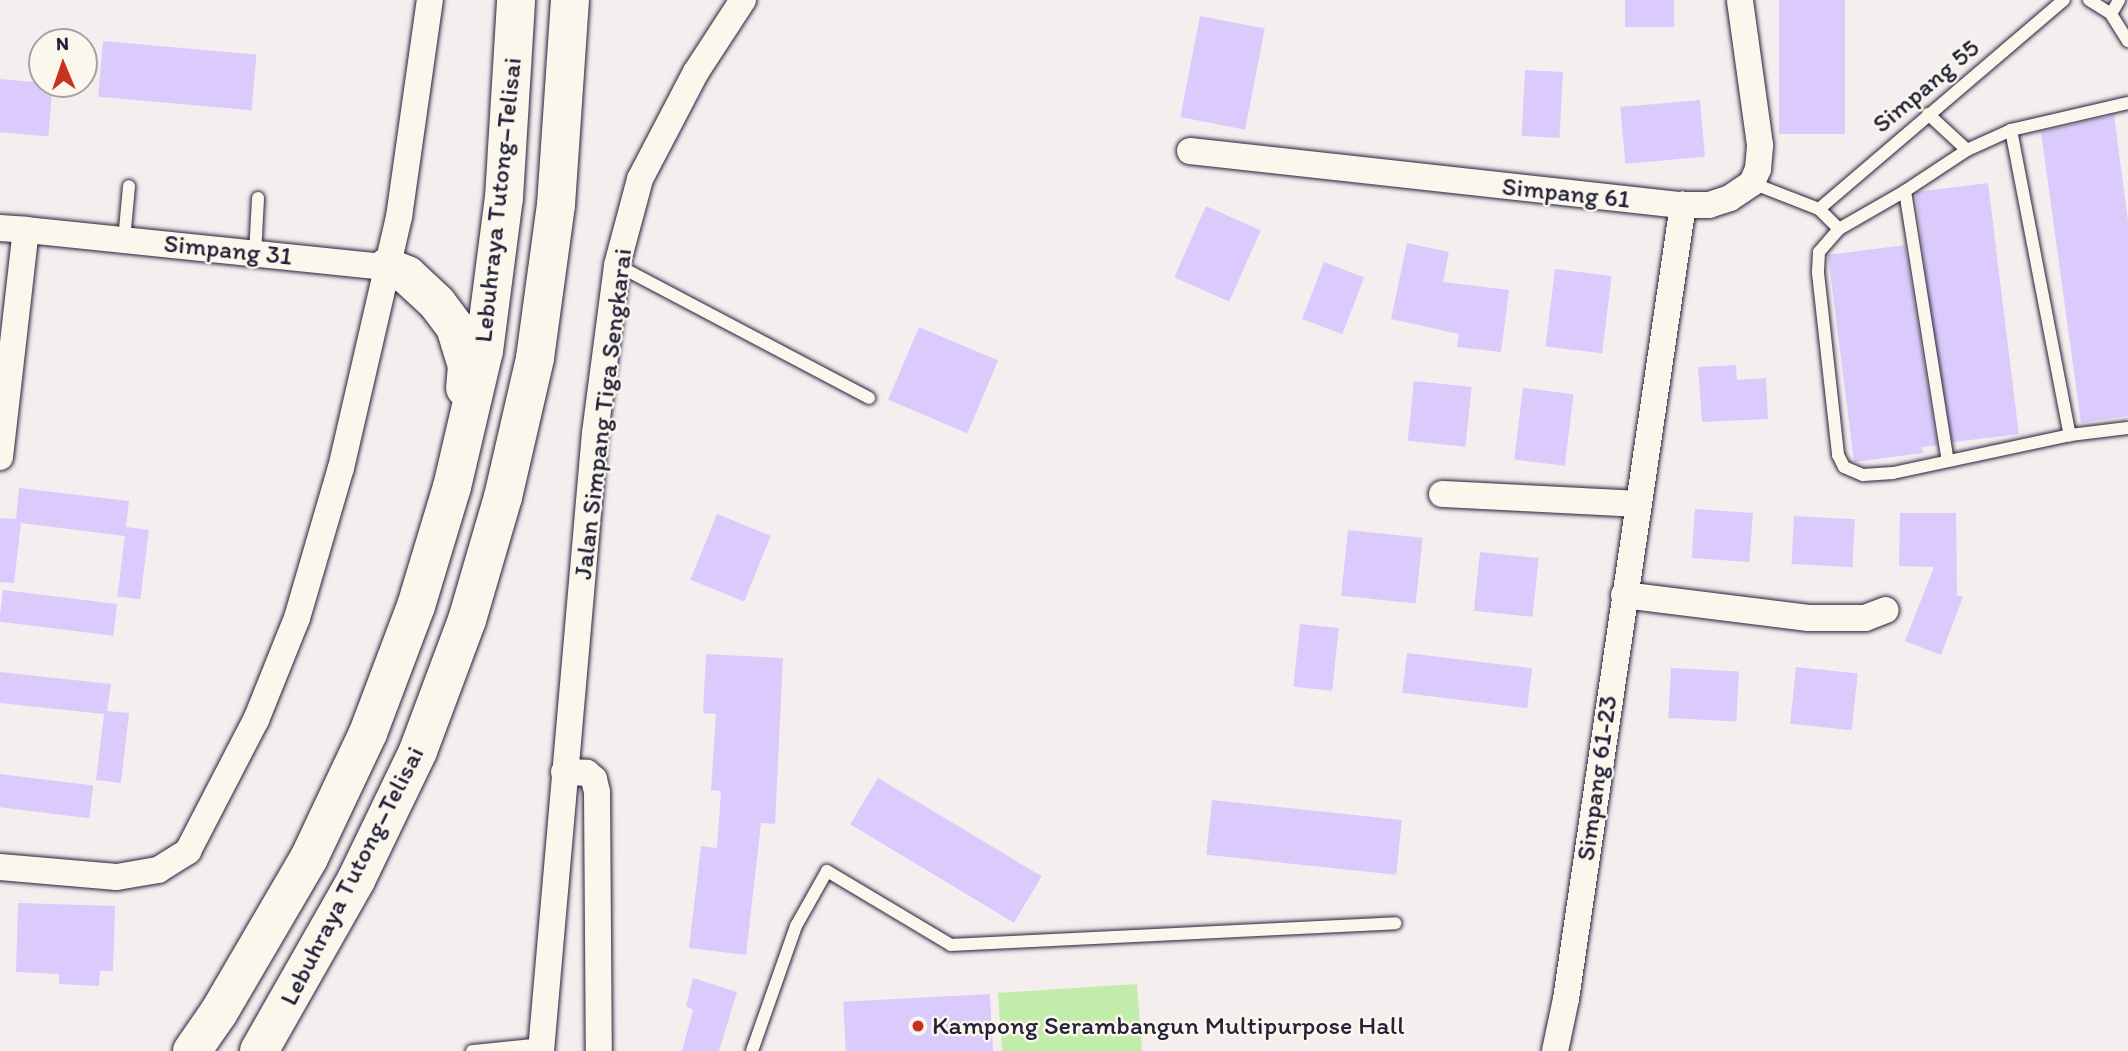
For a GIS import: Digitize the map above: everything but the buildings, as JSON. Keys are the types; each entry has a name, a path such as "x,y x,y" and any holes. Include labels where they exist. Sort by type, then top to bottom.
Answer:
{"highway":[{"name":"Lebuhraya Tutong–Telisai","path":"192,1051 219,1012 309,858 368,733 416,606 452,487 484,351 504,198 516,0"},
{"name":"Lebuhraya Tutong–Telisai","path":"259,1051 356,880 418,751 467,620 492,534 535,358 556,205 570,0"},
{"path":"387,267 407,275 437,303 455,327 463,348 465,390 452,487"}],"street":[{"path":"0,867 117,877 158,870 188,851 256,720 297,618 341,467 399,217 430,0"},
{"name":"Jalan Simpang Tiga Sengkarai","path":"541,1048 595,433 617,265 640,178 696,72 743,0"},
{"path":"1740,0 1760,145 1758,169 1752,183"},
{"name":"Simpang 61","path":"1190,151 1683,205 1709,205 1730,198 1752,183"},
{"name":"Simpang 61-23","path":"1555,1051 1566,999 1623,595 1683,205"},
{"name":"Simpang 31","path":"0,457 13,229 387,267"},
{"path":"1442,494 1637,504"},
{"path":"1623,595 1809,618 1865,618 1886,610"},
{"path":"564,772 587,773 594,779 597,792 598,1051"}],"lane":[{"name":"Simpang 55","path":"1818,208 2064,0"},
{"path":"2089,0 2111,14 2128,41"},
{"path":"2111,14 2119,0"},
{"path":"2128,103 2011,130 1967,150 1905,191 1839,229 1819,252 1818,273 1838,454 1844,467 1863,475 1893,473 2070,435 2128,428"},
{"path":"1928,114 1967,150"},
{"path":"2011,130 2070,435"},
{"path":"1752,183 1818,208 1839,229"},
{"path":"124,240 129,186"},
{"path":"1905,191 1948,461"},
{"path":"255,254 258,198"},
{"path":"617,265 869,398"},
{"path":"752,1051 796,926 827,872 951,945 1395,923"},
{"path":"472,1051 541,1048"}],"green space":[{"path":"1137,984 1142,1051 1002,1051 998,993"}],"place":[{"name":"Kampong Serambangun Multipurpose Hall","path":"918,1026"}]}
